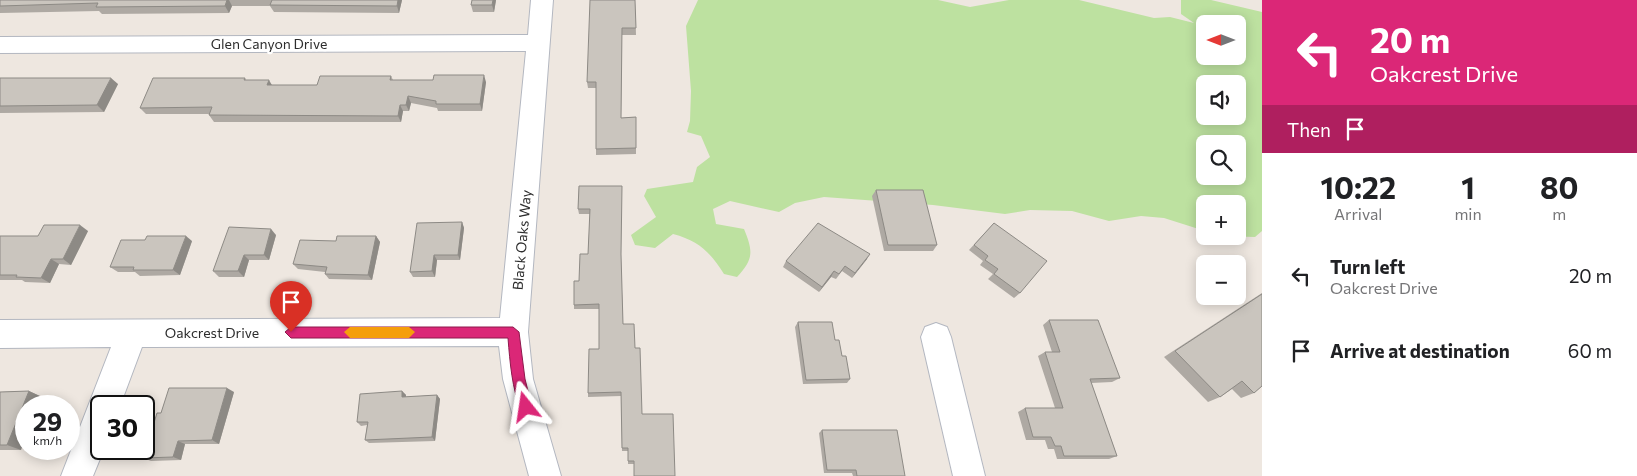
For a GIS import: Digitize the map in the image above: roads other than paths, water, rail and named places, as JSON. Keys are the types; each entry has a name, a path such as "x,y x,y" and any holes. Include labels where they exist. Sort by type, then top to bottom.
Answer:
{"street":[{"name":"Black Oaks Way","path":"542,0 513,332 518,379 545,476"},
{"name":"Glen Canyon Drive","path":"0,45 538,42"},
{"name":"Oakcrest Drive","path":"0,334 513,332"},
{"path":"108,395 132,334"},
{"path":"936,337 969,476"},
{"path":"77,476 90,442"}]}
